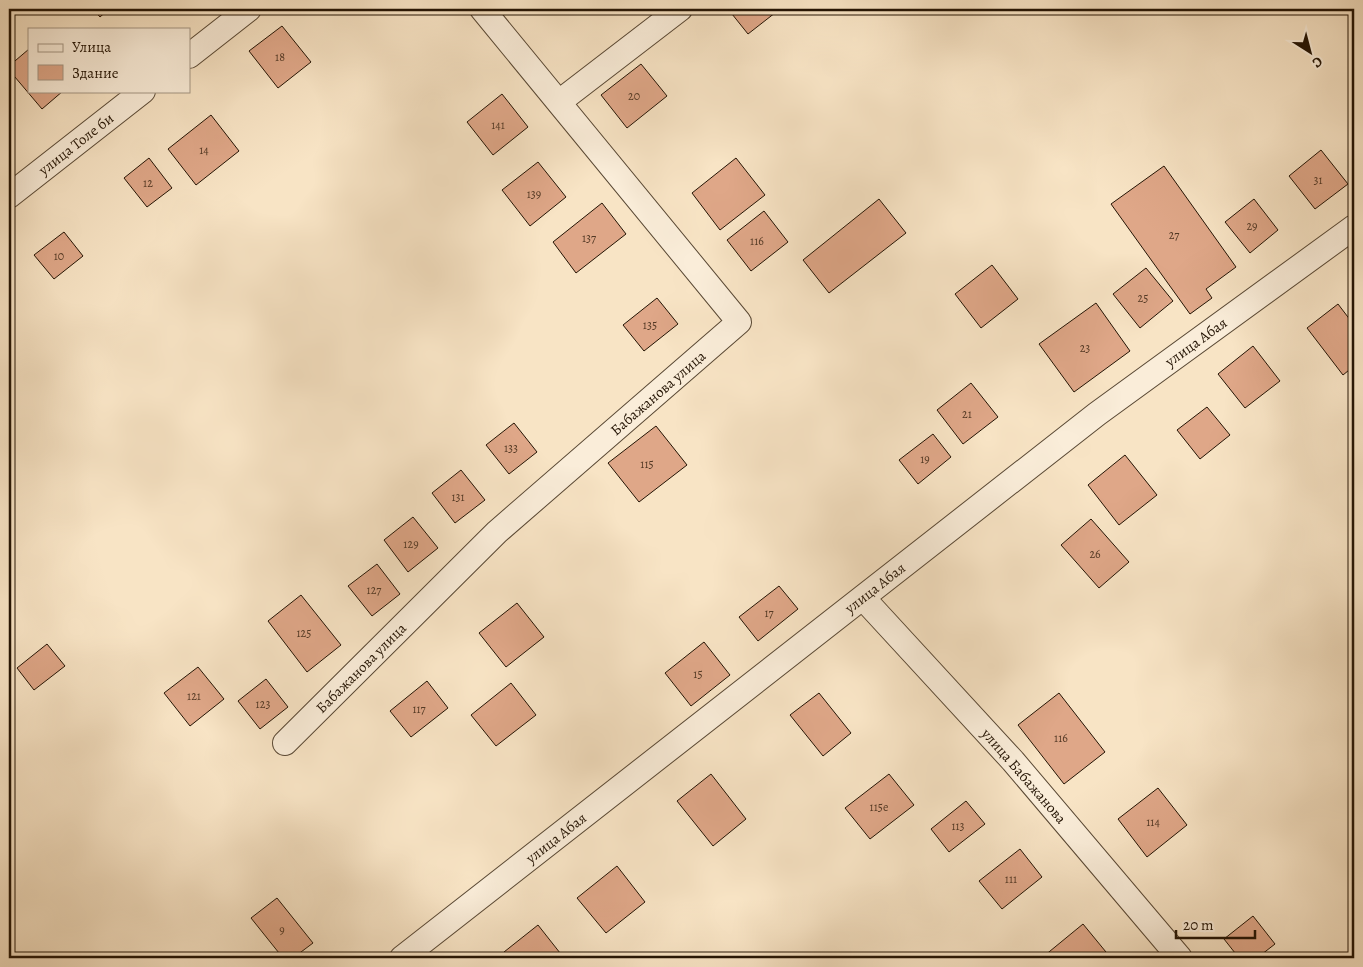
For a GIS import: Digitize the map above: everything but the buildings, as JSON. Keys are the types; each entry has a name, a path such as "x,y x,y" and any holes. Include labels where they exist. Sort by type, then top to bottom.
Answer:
{"street":[{"path":"190,55 249,9"},
{"name":"Бабажанова улица","path":"285,744 497,532 739,322 482,9"},
{"path":"559,102 680,9"},
{"name":"улица Толе би","path":"9,196 142,92"},
{"name":"улица Абая","path":"402,958 1097,414 1354,227"},
{"name":"улица Бабажанова","path":"863,598 1013,760 1180,958"}]}
